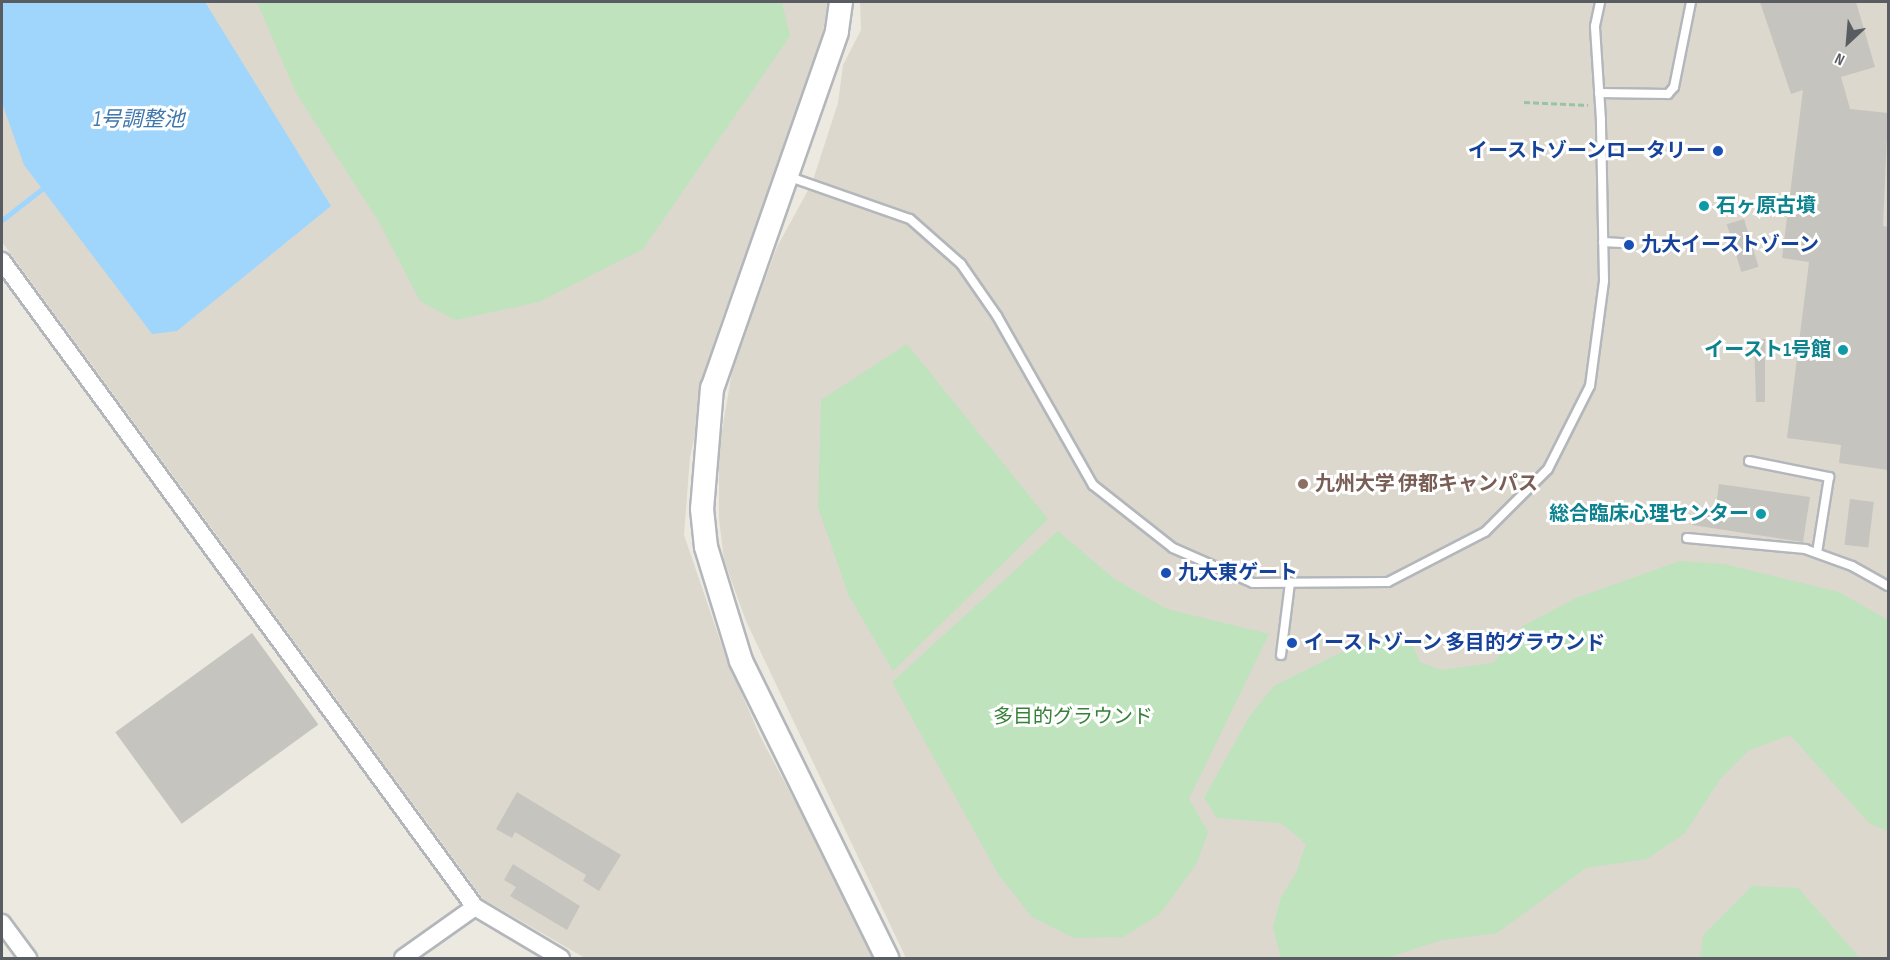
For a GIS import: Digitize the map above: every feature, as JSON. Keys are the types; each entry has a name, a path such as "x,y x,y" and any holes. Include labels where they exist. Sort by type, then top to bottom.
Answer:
{"street":[{"path":"841,2 837,32 712,388 702,508 706,547 741,661 882,956"},
{"path":"2,261 475,907 561,958"},
{"path":"403,958 475,907"},
{"path":"2,923 28,958"}],"lane":[{"path":"787,176 909,219 961,264 997,316 1093,485 1173,548 1253,583 1388,582 1485,532 1548,469 1590,386 1604,281 1600,106 1595,26 1600,2"},
{"path":"1599,93 1668,94 1674,87 1691,2"},
{"path":"1604,242 1621,243"},
{"path":"1749,461 1829,477 1817,553"},
{"path":"1686,538 1817,553 1852,566 1888,586"},
{"path":"1281,655 1290,583"}],"path":[{"path":"1524,102 1600,106"}],"shaded area":[{"path":"2,2 829,2 815,69 719,327 690,457 684,535 724,652 759,734 878,958 585,958 483,899 2,242"},
{"name":"九州大学 伊都キャンパス","path":"860,2 1888,2 1888,958 906,958 746,621 724,560 719,519 719,448 733,366 777,247 812,183 838,103 843,65 861,30"}],"green space":[{"path":"257,2 782,2 790,36 643,249 539,302 455,320 420,301 379,222 296,93"},
{"path":"907,344 1048,519 893,671 848,594 818,507 821,400"},
{"name":"多目的グラウンド","path":"1058,531 1113,578 1167,609 1269,634 1189,799 1208,832 1197,863 1160,914 1123,937 1074,938 1032,917 998,874 892,682"},
{"path":"1680,561 1724,564 1839,592 1888,620 1888,831 1870,824 1790,735 1749,750 1721,778 1685,833 1647,859 1586,868 1497,933 1442,940 1386,958 1281,958 1273,927 1281,897 1296,873 1306,844 1281,823 1217,818 1204,798 1249,717 1274,686 1340,653 1385,637 1410,639 1420,662 1441,670 1493,663 1523,626 1576,598"},
{"path":"1752,886 1798,888 1860,958 1700,958 1703,935"}],"water":[{"name":"1号調整池","path":"2,2 205,2 331,206 177,331 152,334 24,165 2,103"}],"building":[{"name":"イースト1号館","path":"1760,2 1856,2 1875,67 1841,77 1850,109 1888,113 1883,226 1888,227 1888,470 1839,463 1841,445 1787,438 1809,262 1782,258 1803,90 1791,94"},
{"path":"1744,219 1759,267 1741,272 1727,224"},
{"path":"1765,339 1765,402 1756,402 1754,340"},
{"name":"総合臨床心理センター","path":"1719,484 1810,497 1803,542 1692,525 1694,512 1715,515"},
{"path":"1850,499 1874,502 1868,548 1844,545"},
{"path":"252,633 318,724 182,824 115,732"},
{"path":"517,792 621,855 599,891 583,881 586,875 515,832 512,838 496,829"},
{"path":"513,864 580,906 567,930 510,896 516,887 504,880"}],"waterway":[{"path":"2,220 47,185"}],"place":[{"name":"イーストゾーンロータリー","path":"1718,151"},
{"name":"石ヶ原古墳","path":"1704,206"},
{"name":"九大イーストゾーン","path":"1629,245"},
{"name":"イースト1号館","path":"1843,350"},
{"name":"九州大学 伊都キャンパス","path":"1303,484"},
{"name":"総合臨床心理センター","path":"1761,514"},
{"name":"九大東ゲート","path":"1166,573"},
{"name":"イーストゾーン 多目的グラウンド","path":"1292,643"}]}
